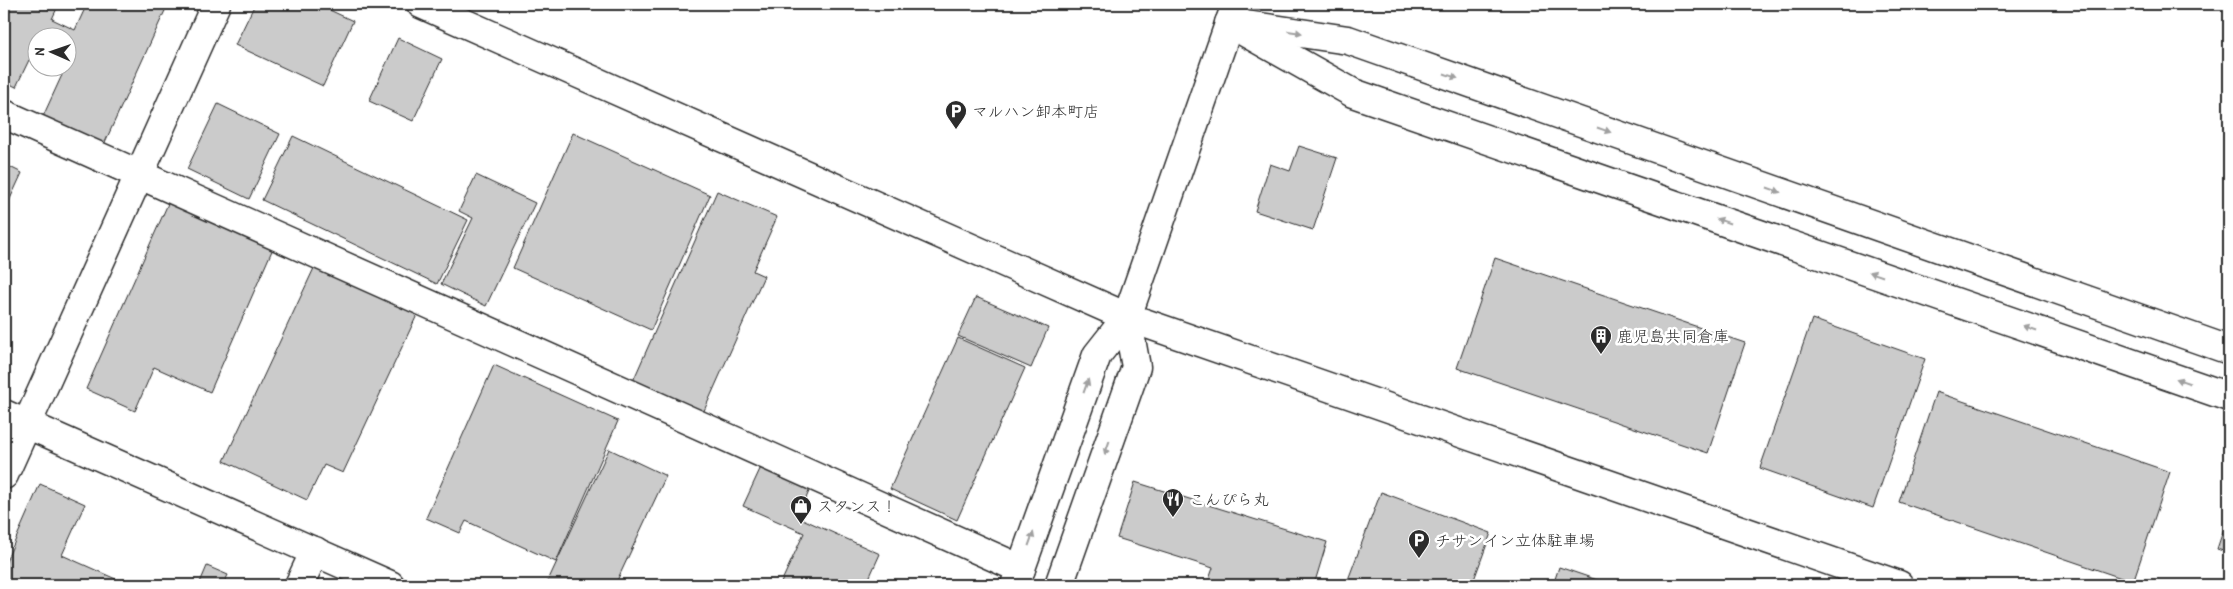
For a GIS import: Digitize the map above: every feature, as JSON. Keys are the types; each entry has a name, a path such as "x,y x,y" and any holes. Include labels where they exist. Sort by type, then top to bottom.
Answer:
{"street":[{"path":"4,475 15,420 139,175 216,4"},
{"path":"422,4 1127,317 1899,585"},
{"path":"4,114 1018,577 1097,355 1127,317 1233,13"},
{"path":"1233,13 1348,40 2229,350"},
{"path":"1233,13 1353,93 2229,397"},
{"path":"1059,585 1136,368 1127,317"},
{"path":"15,420 390,585"},
{"path":"300,585 315,551"}],"building":[{"path":"4,4 59,4 52,19 71,28 28,28 28,62 16,87 4,81"},
{"path":"87,4 168,4 101,151 40,123 61,78 78,78 78,28 76,28"},
{"path":"255,4 317,4 353,21 323,86 235,45"},
{"path":"398,38 442,59 413,121 369,101"},
{"path":"218,104 280,134 249,199 187,169"},
{"path":"573,133 710,195 651,330 513,268"},
{"path":"293,136 468,220 437,284 262,200"},
{"path":"1299,146 1337,158 1313,230 1255,211 1270,164 1290,171"},
{"path":"4,164 22,173 4,212"},
{"path":"476,175 535,203 486,306 441,284 473,218 459,211"},
{"path":"717,191 777,217 753,271 764,276 703,413 633,381"},
{"path":"170,199 274,246 210,392 154,367 135,411 86,389"},
{"name":"鹿児島共同倉庫","path":"1495,258 1745,343 1708,453 1457,368"},
{"path":"315,266 417,315 343,473 324,465 307,500 224,461"},
{"path":"976,297 1048,328 1031,368 958,336"},
{"path":"1812,319 1925,359 1873,508 1760,468"},
{"path":"958,338 1025,368 957,520 890,489"},
{"path":"494,365 618,421 556,562 466,521 460,533 426,518"},
{"path":"1936,392 2170,472 2133,582 1899,502"},
{"path":"609,449 666,476 615,585 546,585"},
{"name":"スタンス！","path":"761,467 810,489 798,517 880,554 866,585 780,585 804,533 743,506"},
{"path":"1135,482 1327,542 1314,585 1207,585 1213,568 1117,538"},
{"path":"40,484 85,504 62,555 129,585 4,585 4,566"},
{"name":"チサンイン立体駐車場","path":"1381,492 1491,533 1472,585 1346,585"},
{"path":"2229,513 2229,553 2217,549"},
{"path":"207,566 228,575 223,585 199,585"},
{"path":"1559,567 1612,585 1553,585"}],"place":[{"name":"マルハン卸本町店","path":"956,130"},
{"name":"鹿児島共同倉庫","path":"1601,355"},
{"name":"こんぴら丸","path":"1173,518"},
{"name":"スタンス！","path":"801,525"},
{"name":"チサンイン立体駐車場","path":"1419,559"}]}
